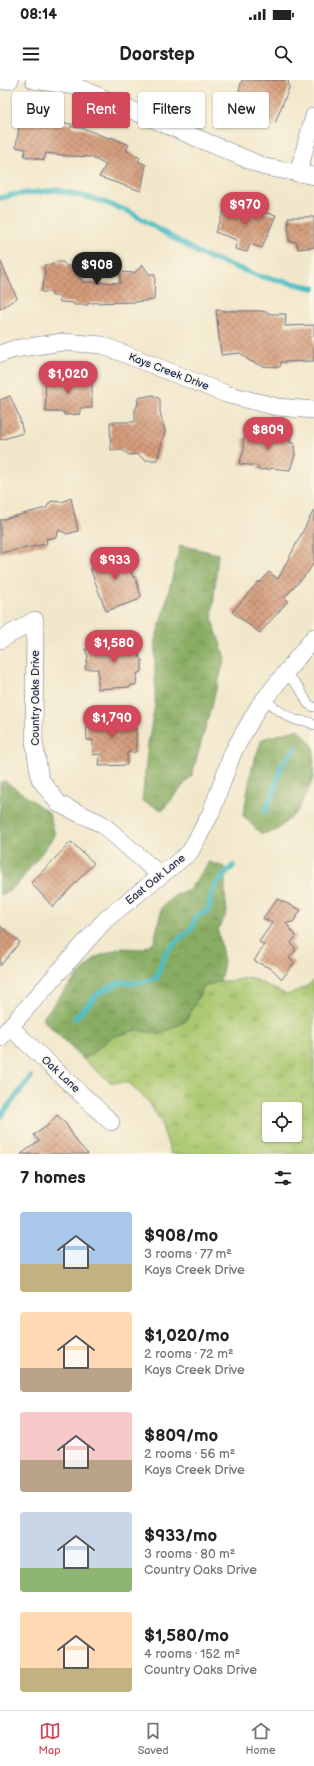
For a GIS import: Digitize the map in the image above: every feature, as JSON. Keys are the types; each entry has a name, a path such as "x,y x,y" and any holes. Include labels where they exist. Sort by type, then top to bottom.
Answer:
{"street":[{"path":"0,81 10,80"},
{"path":"34,80 75,86 265,167 306,174 314,116"},
{"name":"Kays Creek Drive","path":"0,354 14,349 63,342 102,345 226,394 277,407 314,410"},
{"name":"Country Oaks Drive","path":"0,640 35,620 34,741 40,779 59,804 102,824 160,875"},
{"name":"East Oak Lane","path":"5,1032 106,919 190,852 212,814 233,752 264,699 314,637"},
{"name":"Oak Lane","path":"5,1032 111,1122"}],"lane":[{"path":"285,673 299,686 308,704 314,707"},
{"path":"264,699 291,718 306,720 314,725"}],"green space":[{"path":"180,545 218,554 212,618 225,658 192,775 163,810 142,801 148,744 155,704 155,640 164,611"},
{"path":"299,729 314,748 313,779 298,811 277,830 261,834 243,816 252,767 262,739"},
{"path":"5,781 49,813 55,835 17,885 0,896 0,782"},
{"path":"209,862 225,867 225,896 227,912 218,930 224,962 220,981 203,987 186,1021 160,1034 137,1030 112,1037 84,1060 42,1019 64,991 96,957 120,948 142,949 154,942 162,907 174,896 189,890"},
{"path":"249,977 287,995 306,987 314,980 314,1154 171,1154 160,1120 147,1100 129,1083 110,1082 84,1060 112,1037 137,1030 160,1034 195,1003 204,987 220,981 231,981"}],"building":[{"path":"242,80 288,80 289,88 275,123 269,121 269,92 239,92"},
{"path":"64,123 72,124 72,128 82,128 111,139 111,137 129,145 126,150 140,158 138,161 146,165 141,191 99,177 106,165 91,157 46,153 44,160 24,156 26,149 16,147 19,128 64,128"},
{"path":"228,201 252,208 249,212 253,218 256,211 276,215 262,248 250,244 247,252 235,249 237,240 215,232"},
{"path":"288,217 314,217 314,247 298,249 297,242 289,241"},
{"path":"0,260 17,298 0,309"},
{"path":"55,262 63,262 66,266 80,267 79,278 82,278 82,282 120,283 120,272 134,273 143,265 149,274 155,274 154,300 88,303 88,305 74,305 74,303 60,302 59,296 52,296 52,292 41,292 45,276 44,265 52,265"},
{"path":"216,310 262,311 272,314 286,314 285,326 314,325 314,361 281,362 280,367 262,366 250,361 240,353 221,355"},
{"path":"57,374 65,375 64,378 92,380 92,408 80,408 80,414 64,415 64,412 46,412 45,376"},
{"path":"153,395 160,399 160,412 165,431 157,460 145,460 137,454 129,455 122,450 111,450 110,422 135,422 135,410 138,404 138,398"},
{"path":"10,396 19,416 23,433 0,440 0,400"},
{"path":"248,430 290,434 290,443 294,443 295,455 290,470 271,468 258,470 258,466 239,464 244,450 243,438 249,438"},
{"path":"71,498 78,531 67,534 59,530 56,537 46,539 47,544 0,553 0,520 46,508 51,501 62,502"},
{"path":"314,510 314,562 308,572 284,598 288,601 260,633 232,612 259,581 260,583 269,572 278,579"},
{"path":"113,550 117,559 122,557 124,561 127,561 133,577 135,577 141,596 138,600 106,611 90,568 96,566 92,557"},
{"path":"88,639 109,639 109,645 127,644 127,646 132,646 139,653 142,660 142,671 137,674 136,685 131,685 130,687 98,689 98,669 85,669 88,656 85,649 89,649"},
{"path":"133,717 133,728 136,728 136,752 127,753 127,765 99,766 100,754 93,755 93,740 87,740 86,719"},
{"path":"71,842 94,863 53,907 31,883"},
{"path":"277,899 301,910 293,922 286,923 296,936 291,943 296,950 289,958 294,963 282,979 272,969 254,961 264,945 259,942 272,923 263,918"},
{"path":"0,926 20,942 0,966"},
{"path":"57,1115 66,1124 77,1142 88,1154 21,1154 39,1141 34,1135 47,1126"}],"waterway":[{"path":"0,198 12,195 57,190 98,200 130,212 200,254 259,276 314,288"},
{"path":"265,811 274,793 281,766 297,747"},
{"path":"75,1018 100,992 121,982 140,983 156,978 166,952 192,928 196,916 208,911 214,886 233,866"},
{"path":"0,1117 31,1077"}]}
